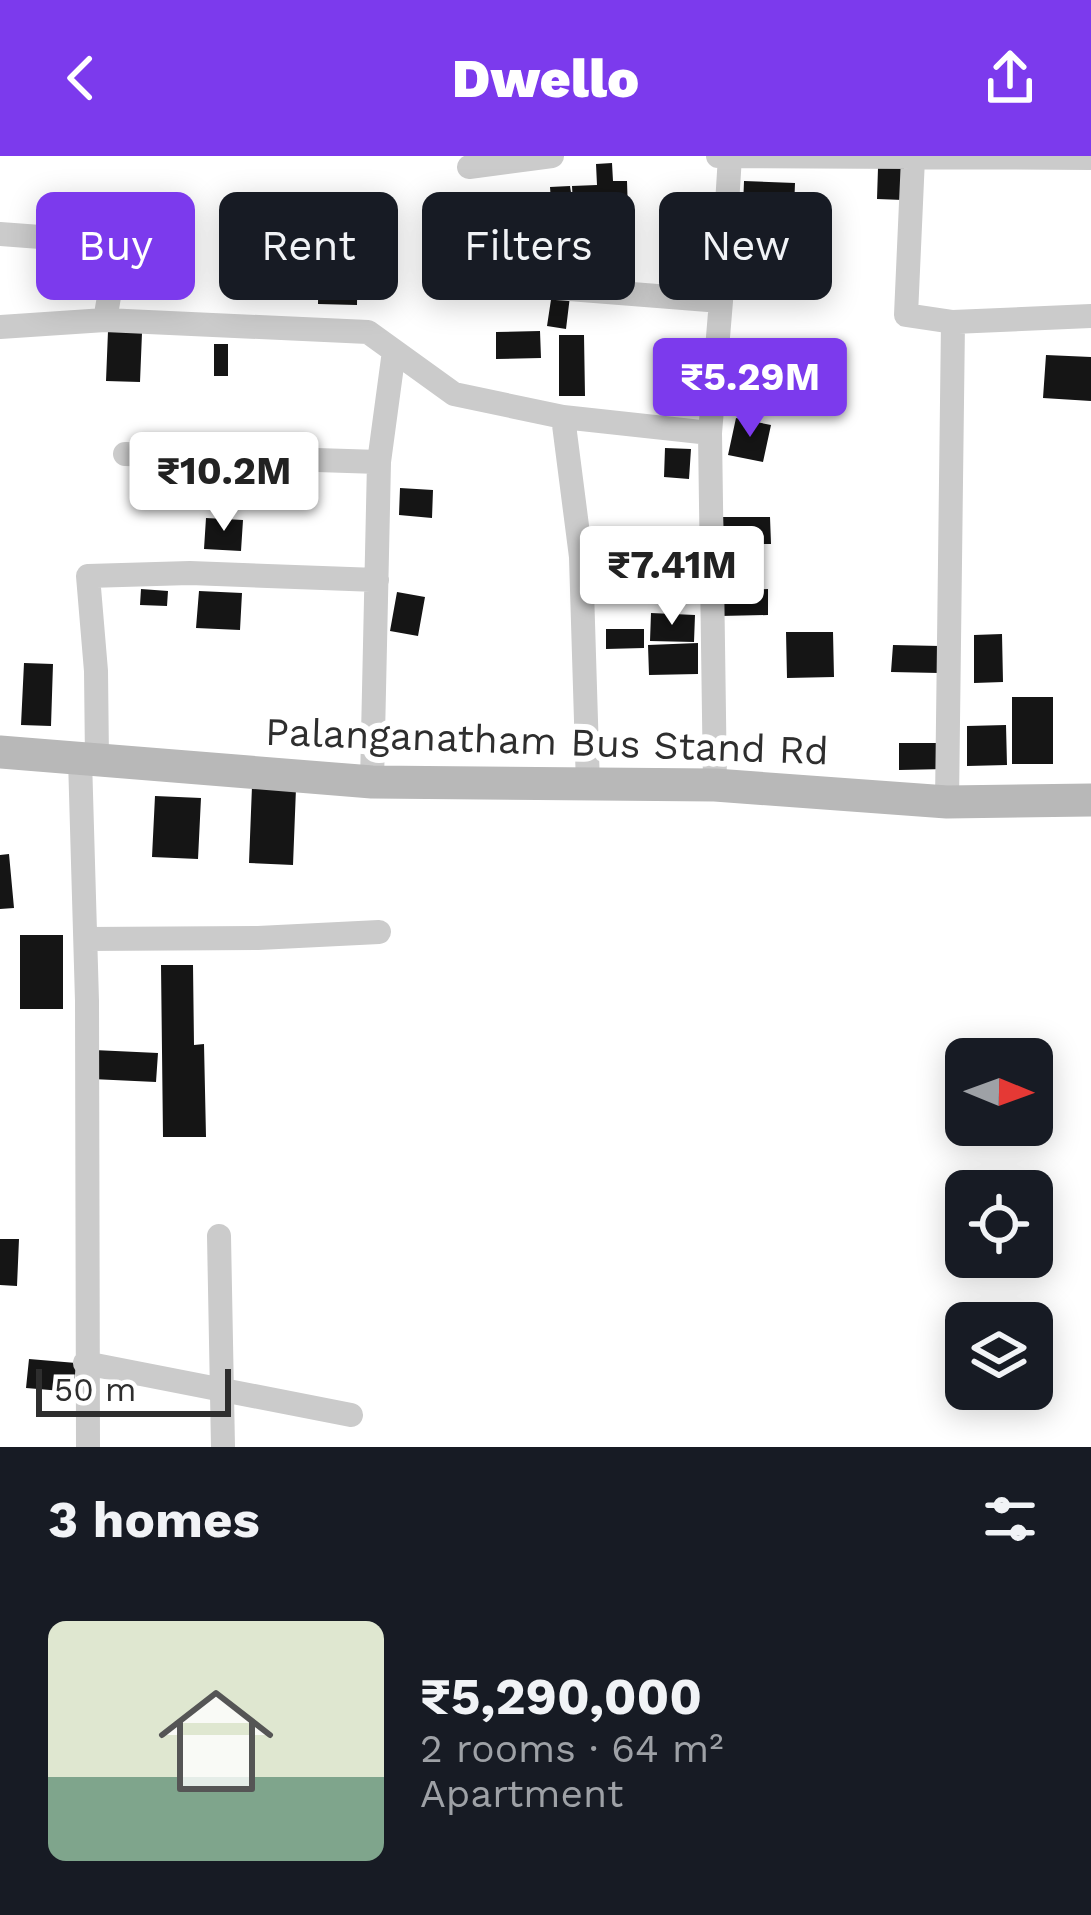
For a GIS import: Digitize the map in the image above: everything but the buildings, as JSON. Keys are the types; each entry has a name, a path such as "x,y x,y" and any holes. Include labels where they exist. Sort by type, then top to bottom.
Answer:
{"street":[{"path":"469,167 552,156"},
{"path":"715,785 710,433 726,157 1091,158"},
{"path":"913,158 906,315 953,322 1091,316"},
{"path":"0,234 68,239 83,250 104,273 110,291 105,320"},
{"path":"635,294 721,301"},
{"path":"0,327 105,320 368,332 454,394 563,417 710,433"},
{"path":"947,802 953,322"},
{"path":"372,782 379,462 394,351"},
{"path":"563,417 581,557 588,786"},
{"path":"125,454 379,462"},
{"path":"88,1447 86,939 89,759 96,671 88,576 190,573 377,580"},
{"name":"Palanganatham Bus Stand Rd","path":"0,752 372,782 715,785 947,802 1091,800"},
{"path":"86,939 379,932"},
{"path":"219,1236 224,1447"},
{"path":"85,1363 351,1415"}]}
